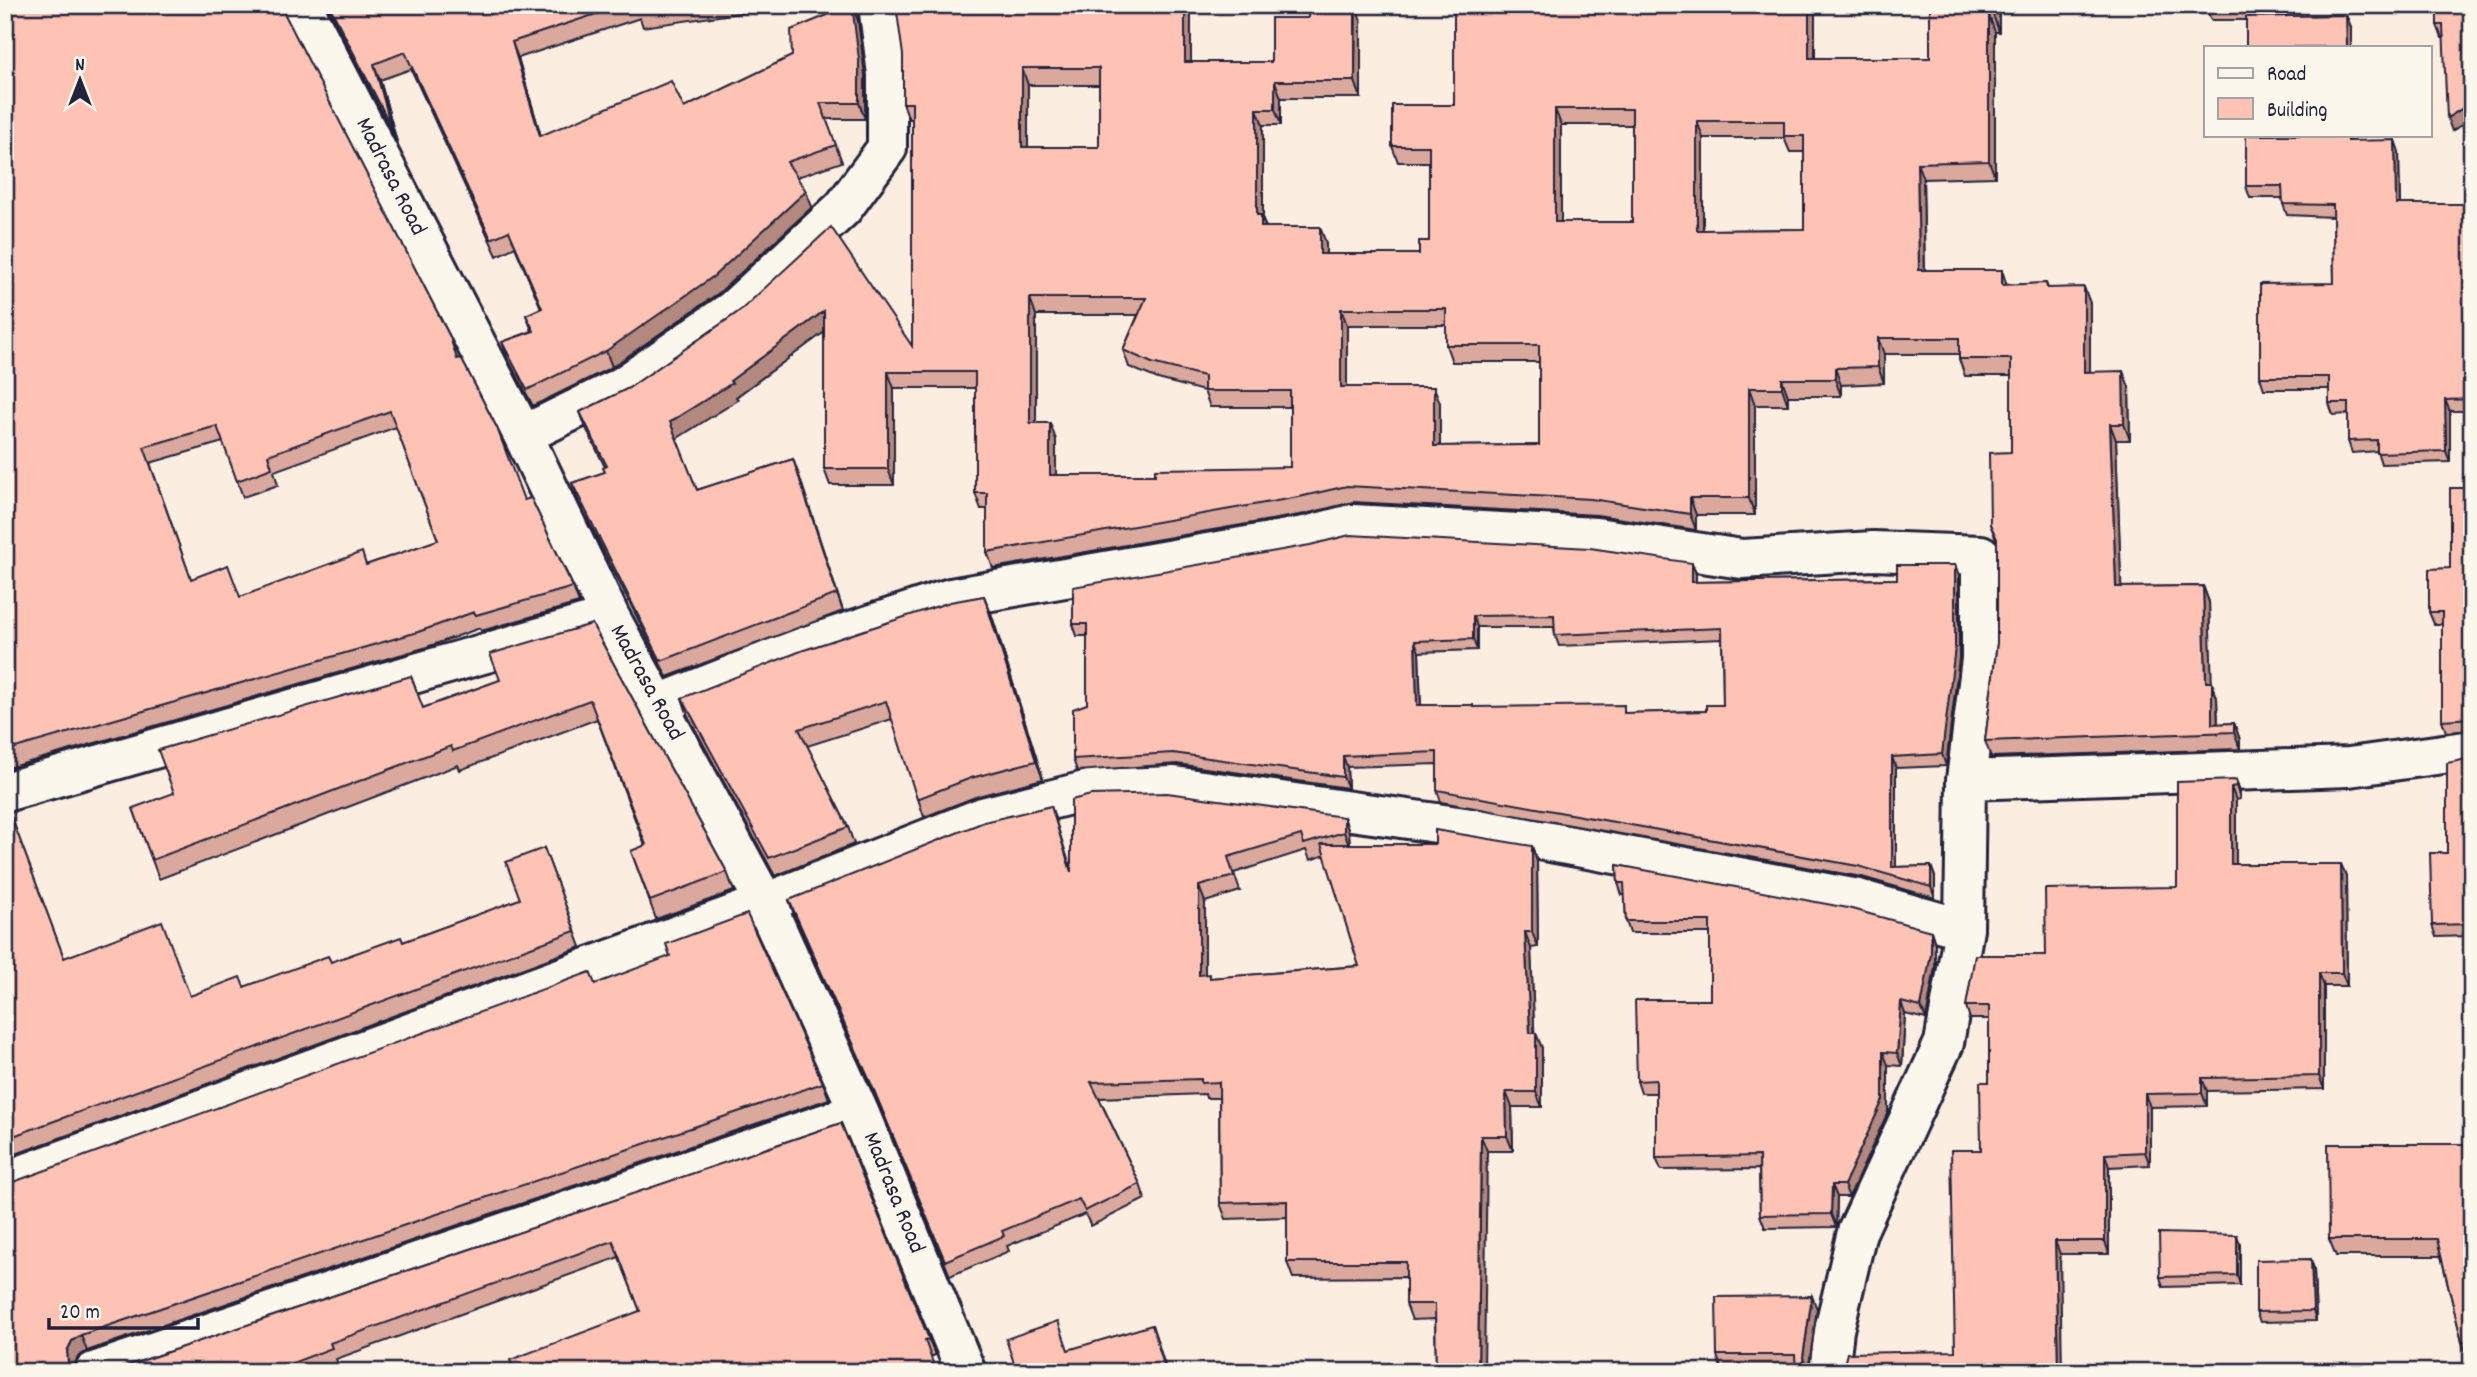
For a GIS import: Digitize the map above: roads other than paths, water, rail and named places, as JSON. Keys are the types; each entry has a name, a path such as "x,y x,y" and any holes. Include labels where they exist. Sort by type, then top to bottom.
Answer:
{"street":[{"name":"Madrasa Road","path":"302,5 523,435 610,617 765,903 859,1112 966,1372"},
{"path":"523,435 623,386 734,309 843,208 887,148 887,74 878,5"},
{"path":"659,704 800,648 951,598 1297,538 1352,524 1596,537 1742,559 1873,551 1981,555 1981,659 1966,779 1964,929 1944,1043 1857,1232 1834,1331 1829,1372"},
{"path":"5,792 610,617"},
{"path":"1966,779 2349,767 2472,750"},
{"path":"5,1181 765,903 983,817 1093,789 1174,786 1450,824 1707,869 1858,899 1964,929"},
{"path":"94,1372 859,1112"}]}
